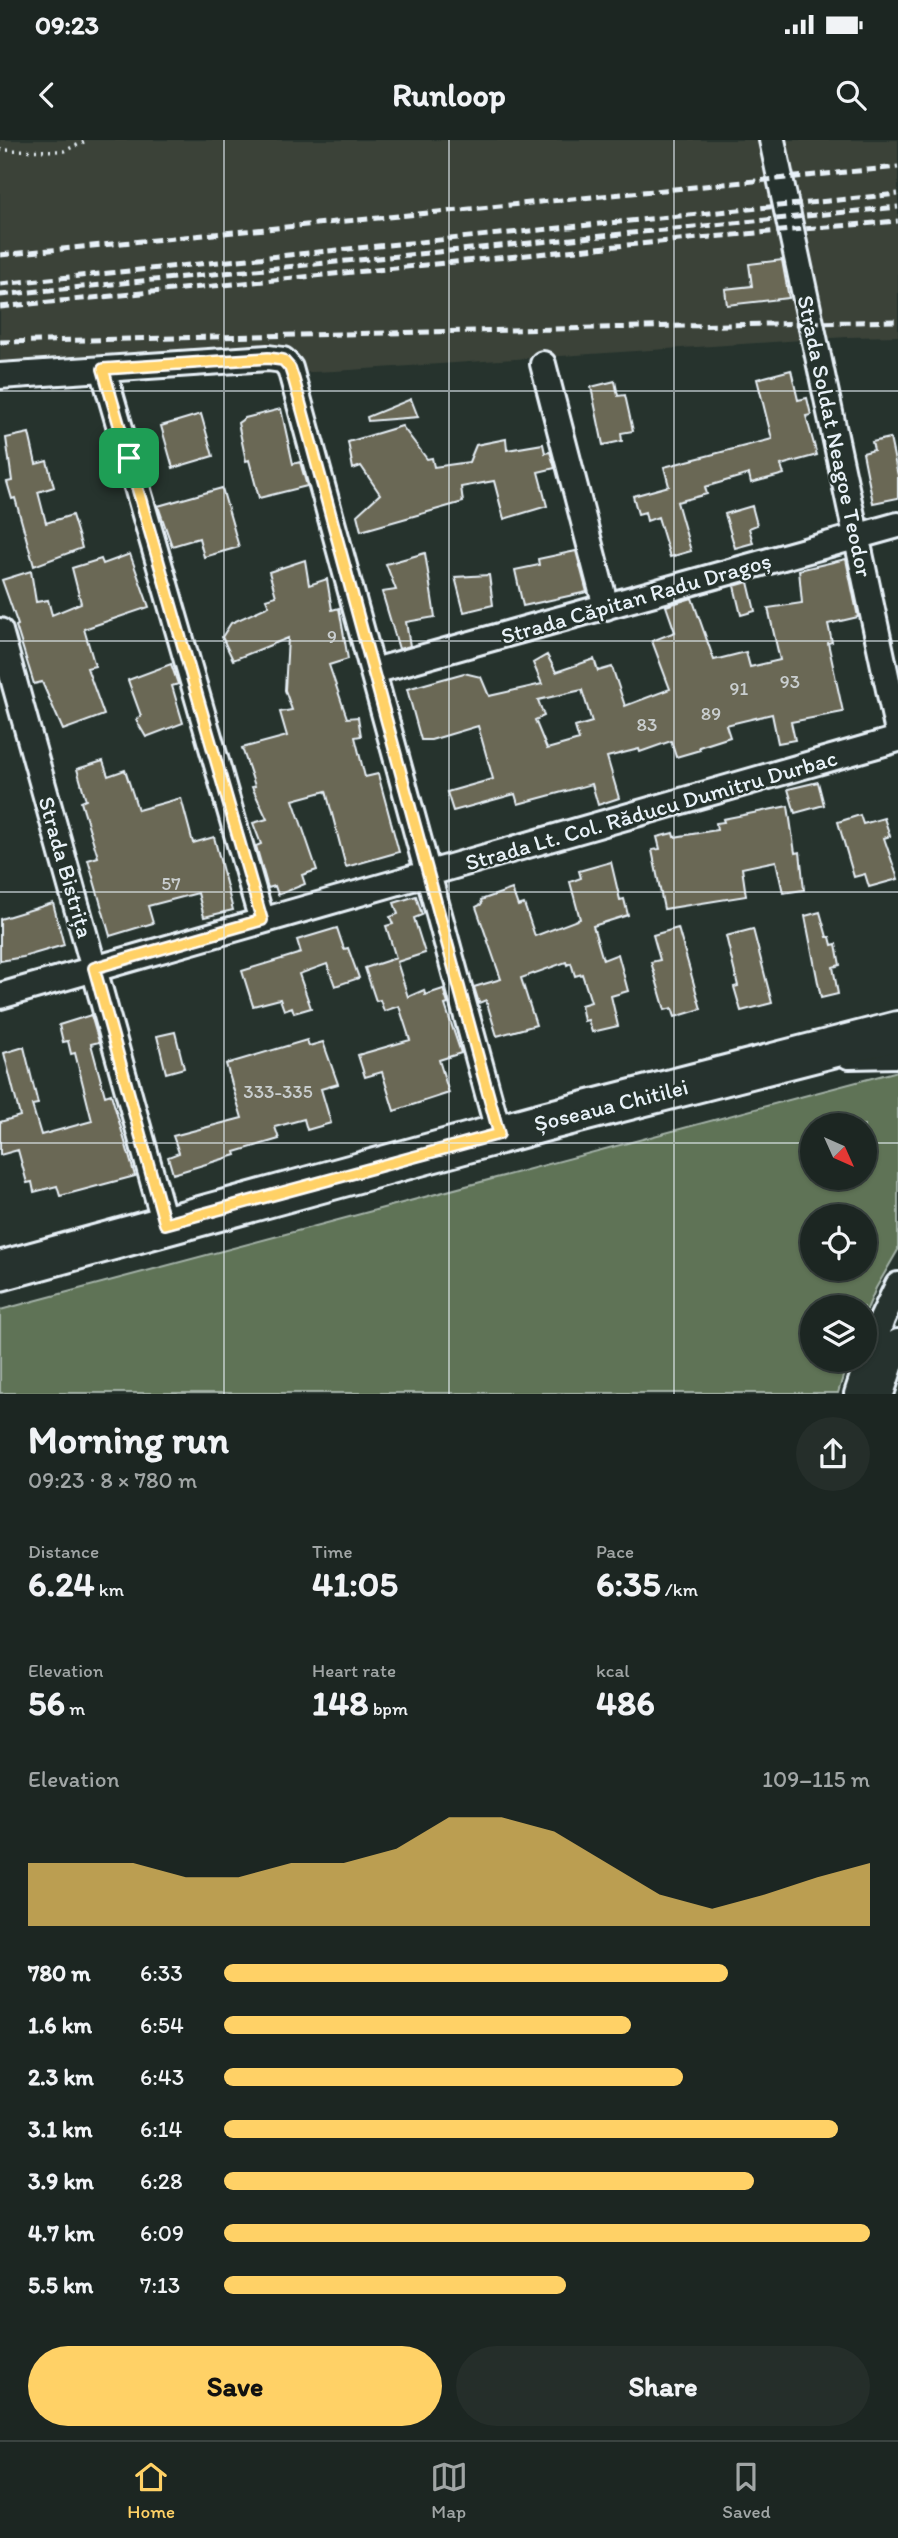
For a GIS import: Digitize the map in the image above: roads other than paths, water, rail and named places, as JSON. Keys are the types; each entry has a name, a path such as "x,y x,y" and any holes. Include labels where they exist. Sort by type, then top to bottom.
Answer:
{"main road":[{"name":"Șoseaua Chitilei","path":"0,1271 499,1134 898,1031"}],"street":[{"name":"Strada Soldat Neagoe Teodor","path":"772,140 898,732"},
{"path":"0,376 268,358 283,360 290,368 499,1134"},
{"path":"543,364 606,607"},
{"path":"103,369 262,920"},
{"name":"Strada Căpitan Radu Dragoș","path":"373,671 898,525"},
{"name":"Strada Bistrița","path":"0,631 165,1224"},
{"name":"Strada Lt. Col. Răducu Dumitru Durbac","path":"0,996 898,738"},
{"path":"806,1056 898,1055"},
{"path":"857,1394 882,1319 898,1285"},
{"path":"881,1394 898,1342"}],"railway":[{"path":"0,255 898,167"},
{"path":"0,284 898,194"},
{"path":"0,295 898,207"},
{"path":"0,307 898,221"},
{"path":"0,342 898,321"}]}
